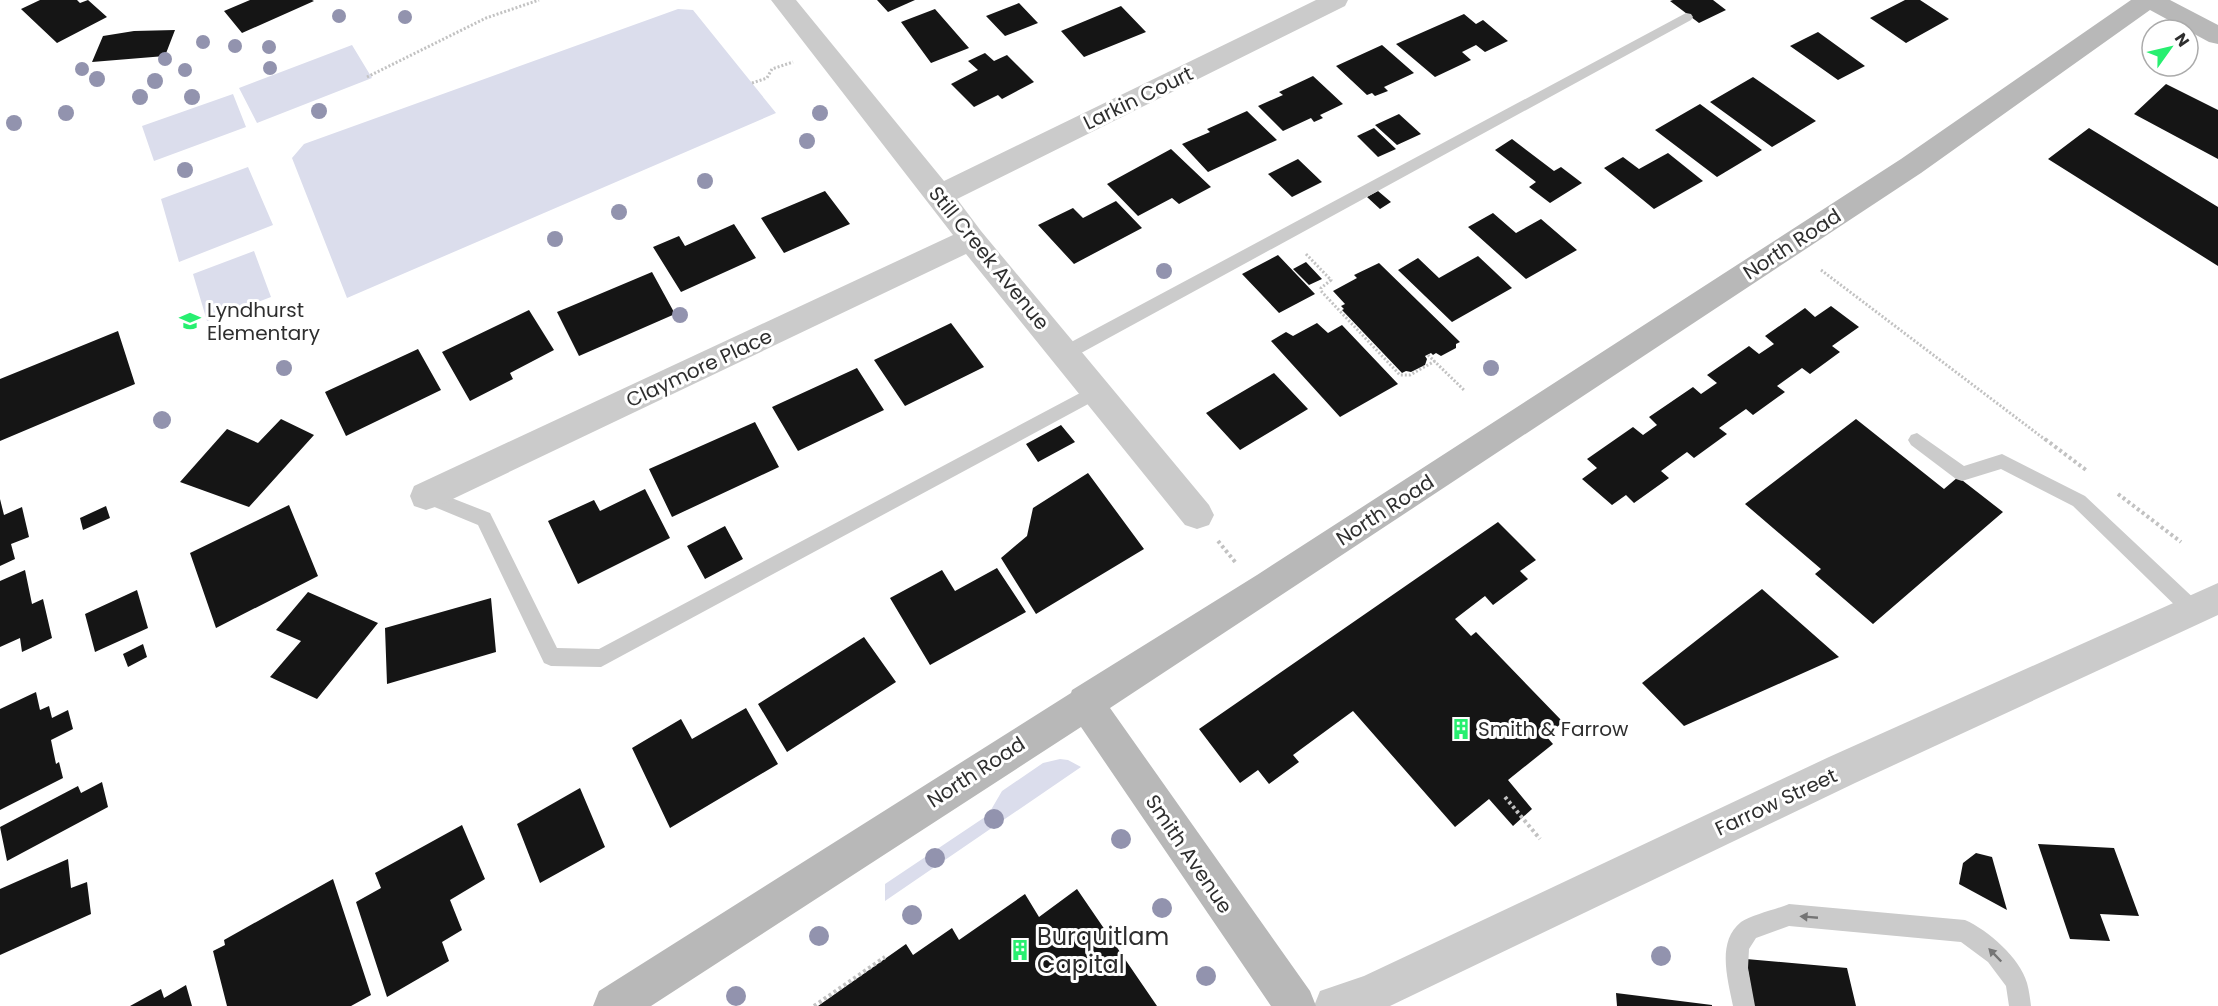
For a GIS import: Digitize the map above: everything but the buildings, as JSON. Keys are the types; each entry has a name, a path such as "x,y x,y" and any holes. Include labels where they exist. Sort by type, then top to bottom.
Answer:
{"street":[{"name":"Still Creek Avenue","path":"783,0 939,195 971,239 1197,515"},
{"name":"Larkin Court","path":"939,195 1336,0"},
{"path":"2149,0 2218,36"},
{"name":"North Road","path":"614,1006 1085,702 1260,592 1911,166 2149,0"},
{"name":"Claymore Place","path":"426,496 971,239"},
{"name":"Farrow Street","path":"1335,1006 1370,994 1831,775 2206,604"},
{"name":"Smith Avenue","path":"1085,702 1295,1006"}],"lane":[{"path":"1066,353 1686,17"},
{"path":"426,496 484,519 551,657 601,658 1097,391"},
{"path":"1917,440 1962,474 2002,461 2079,501 2206,604"},
{"path":"1743,1006 1737,968 1738,945 1749,930 1789,915 1965,931 1995,954 2016,982 2020,1006"}],"path":[{"path":"367,77 486,18 539,0"},
{"path":"752,83 767,78 772,69 795,62"},
{"path":"1287,234 1331,280 1321,288 1321,291 1400,375 1410,375 1435,361"},
{"path":"1821,270 2086,470"},
{"path":"1428,355 1465,391"},
{"path":"2115,492 2181,542"},
{"path":"1197,515 1260,592"},
{"path":"1505,797 1540,838"},
{"path":"814,1006 885,957"}],"shaded area":[{"path":"678,9 693,10 776,113 347,298 292,158 304,144"},
{"path":"352,45 372,78 257,123 239,88"},
{"path":"233,94 246,127 154,161 142,126"},
{"path":"248,167 273,225 179,262 161,199"},
{"path":"254,251 271,297 207,321 193,274"},
{"path":"1060,759 1068,760 1081,767 885,901 885,884 988,815 1002,791 1043,763"}],"place":[{"name":"Lyndhurst Elementary","path":"190,321"},
{"name":"Smith & Farrow","path":"1461,729"},
{"name":"Burquitlam Capital","path":"1020,950"}]}
